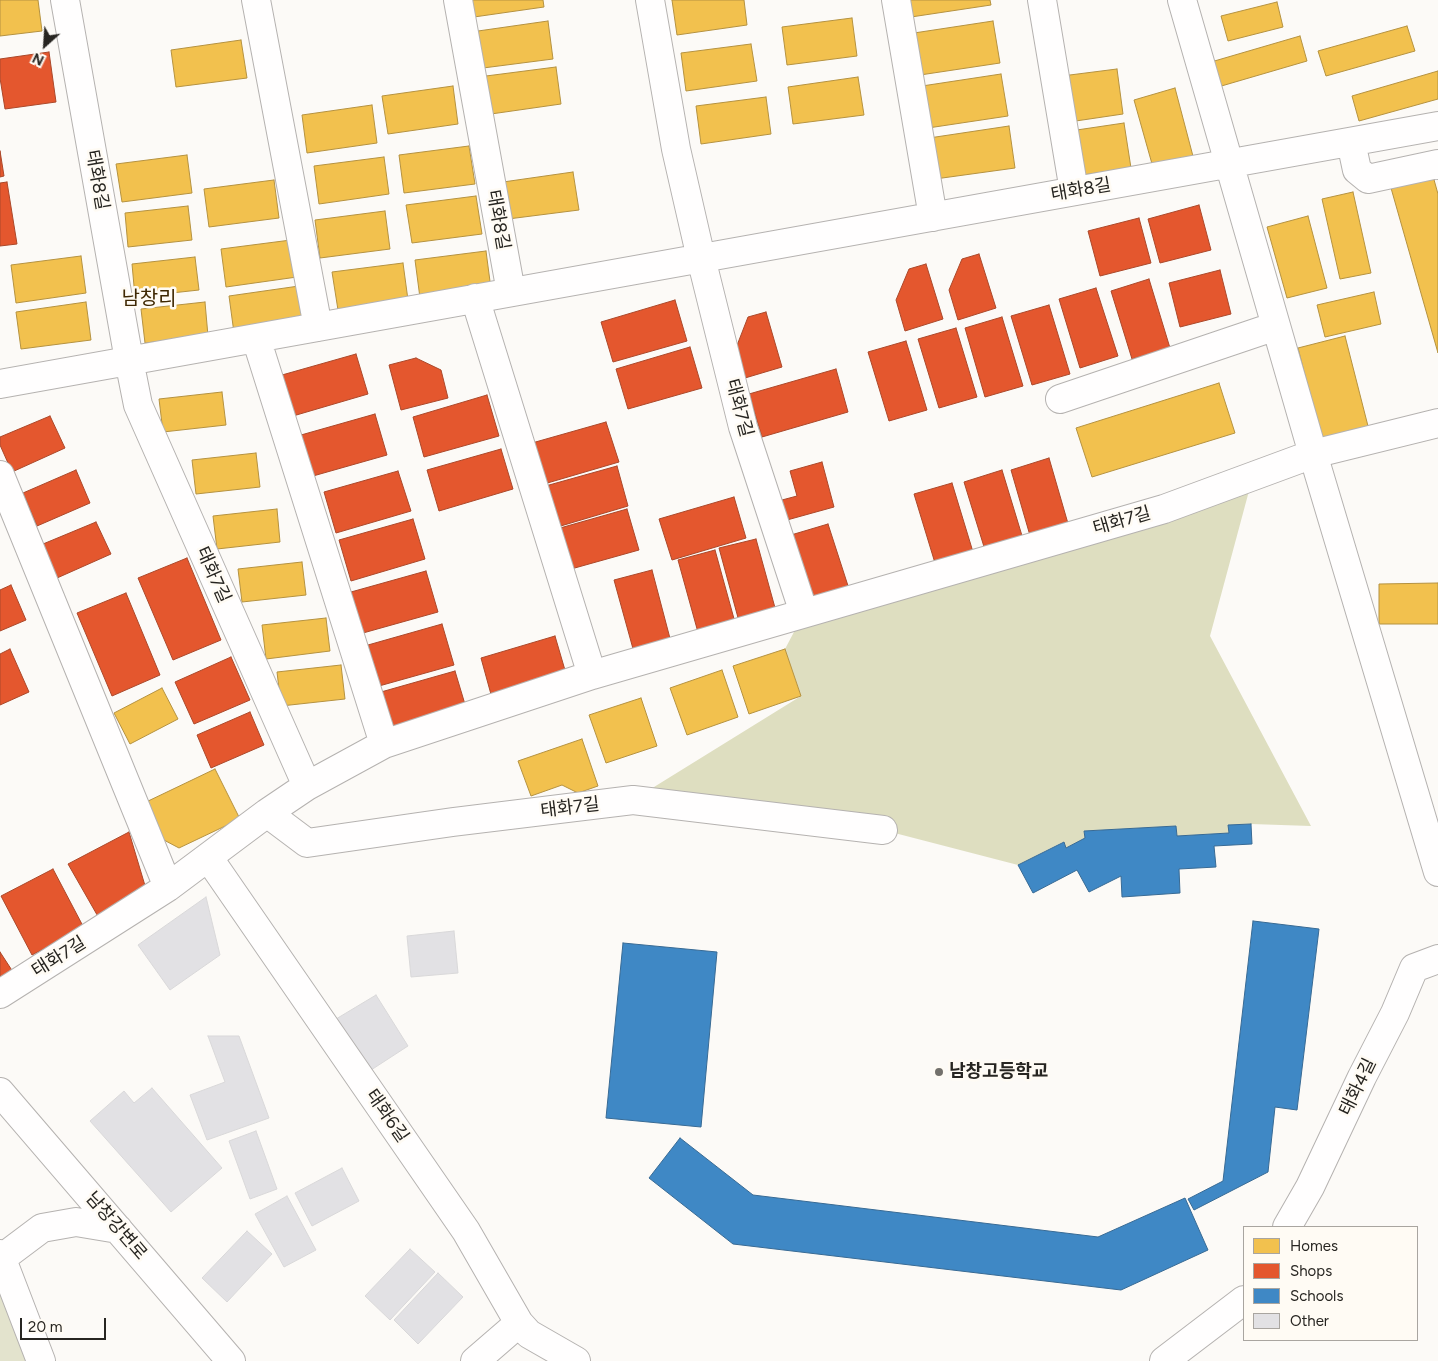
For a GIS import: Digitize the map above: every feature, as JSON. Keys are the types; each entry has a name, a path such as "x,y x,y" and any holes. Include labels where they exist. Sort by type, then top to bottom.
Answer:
{"street":[{"name":"태화8길","path":"65,0 129,360"},
{"path":"256,0 318,327"},
{"name":"태화8길","path":"458,0 510,292"},
{"path":"650,0 676,149 700,258"},
{"path":"896,0 933,216"},
{"path":"1042,0 1074,192"},
{"path":"1182,0 1313,454 1438,872"},
{"name":"태화8길","path":"0,384 1438,126"},
{"path":"1351,142 1358,170 1368,178 1438,165"},
{"name":"태화7길","path":"700,258 743,426 804,613"},
{"path":"476,298 592,675"},
{"path":"1060,398 1276,326"},
{"path":"256,338 384,744"},
{"name":"태화7길","path":"129,360 138,405 307,786"},
{"name":"태화7길","path":"0,994 168,887 267,813 307,786 384,744 592,675 1164,509 1313,454 1438,423"},
{"path":"0,475 168,887"},
{"name":"태화7길","path":"267,813 308,843 452,822 633,800 883,830"},
{"name":"태화6길","path":"208,857 466,1231 518,1323 529,1334 576,1361"},
{"name":"태화4길","path":"1288,1226 1310,1187 1362,1077 1395,1013 1414,968 1438,960"},
{"name":"남창강변로","path":"0,1092 231,1361"},
{"path":"41,1361 1,1256 42,1228 76,1222 118,1229"},
{"path":"1164,1361 1243,1301"},
{"path":"475,1361 518,1323"}],"green space":[{"path":"1253,476 1210,636 1311,826 1229,825 1229,833 1177,836 1176,826 1084,831 1085,838 1066,848 1063,842 1018,865 883,830 633,800 801,696 785,649 804,613"},
{"path":"0,1254 41,1361 0,1361"}],"building: Homes":[{"path":"0,0 38,0 42,31 0,36"},
{"path":"472,0 543,0 544,7 474,17"},
{"path":"672,0 744,0 747,25 677,35"},
{"path":"909,0 990,0 991,5 911,17"},
{"path":"1277,2 1283,27 1228,41 1221,16"},
{"path":"852,18 857,56 787,65 782,27"},
{"path":"548,21 553,59 483,68 478,31"},
{"path":"993,21 1000,63 920,75 914,33"},
{"path":"1407,26 1415,51 1326,76 1318,51"},
{"path":"1300,36 1307,61 1218,87 1211,62"},
{"path":"241,40 247,78 176,87 171,50"},
{"path":"751,44 757,81 686,91 681,53"},
{"path":"556,67 561,104 491,114 486,76"},
{"path":"1117,69 1123,114 1069,122 1062,76"},
{"path":"1438,71 1438,99 1359,121 1352,96"},
{"path":"1001,74 1008,116 928,128 922,86"},
{"path":"858,77 864,115 793,124 788,87"},
{"path":"453,86 458,124 388,134 382,96"},
{"path":"1175,88 1194,160 1154,171 1134,100"},
{"path":"766,97 771,134 701,144 696,106"},
{"path":"372,105 377,143 307,153 302,115"},
{"path":"1124,123 1131,168 1076,176 1070,131"},
{"path":"1009,126 1015,168 935,179 929,138"},
{"path":"469,146 475,184 404,193 399,155"},
{"path":"187,155 192,193 122,202 116,164"},
{"path":"384,157 389,194 319,204 314,166"},
{"path":"1431,169 1438,194 1438,353 1389,181"},
{"path":"573,172 579,210 508,219 503,182"},
{"path":"274,180 279,218 209,227 204,189"},
{"path":"1353,192 1371,273 1340,279 1322,199"},
{"path":"476,196 482,234 412,243 406,205"},
{"path":"188,206 192,240 128,247 125,213"},
{"path":"385,211 390,249 320,258 315,220"},
{"path":"1308,216 1327,288 1287,298 1267,227"},
{"path":"291,240 297,277 226,287 221,249"},
{"path":"486,251 491,289 420,298 415,260"},
{"path":"81,256 86,293 16,303 11,265"},
{"path":"195,257 199,290 135,297 132,264"},
{"path":"403,263 408,300 338,310 332,272"},
{"path":"299,286 304,324 234,333 229,296"},
{"path":"1374,292 1381,324 1325,337 1317,305"},
{"path":"86,302 91,340 21,349 16,312"},
{"path":"205,302 208,336 145,343 141,309"},
{"path":"1345,336 1369,430 1322,442 1298,348"},
{"path":"1219,383 1235,433 1092,477 1076,428"},
{"path":"222,392 226,425 163,432 159,399"},
{"path":"256,453 260,487 196,494 192,460"},
{"path":"277,509 280,542 217,549 213,516"},
{"path":"302,562 306,595 242,602 238,569"},
{"path":"1438,583 1438,624 1379,624 1379,584"},
{"path":"326,618 330,651 266,659 262,625"},
{"path":"785,649 801,696 749,714 733,666"},
{"path":"341,665 345,699 281,706 277,672"},
{"path":"722,670 738,717 687,735 670,688"},
{"path":"162,688 178,719 130,744 114,713"},
{"path":"641,698 657,746 606,763 589,715"},
{"path":"582,739 598,786 578,793 562,785 531,796 518,761"},
{"path":"215,769 240,819 179,848 162,839 144,803"}],"building: Shops":[{"path":"49,52 56,102 5,109 0,78 0,59"},
{"path":"0,151 4,176 0,177"},
{"path":"7,182 17,244 0,246 0,183"},
{"path":"1199,205 1211,250 1160,263 1148,219"},
{"path":"1139,218 1151,263 1100,276 1088,231"},
{"path":"979,254 996,308 958,320 949,290 962,259"},
{"path":"926,264 943,319 905,331 896,300 909,269"},
{"path":"1220,270 1231,314 1180,327 1169,283"},
{"path":"1149,279 1170,348 1132,359 1111,291"},
{"path":"1096,288 1118,356 1080,368 1059,299"},
{"path":"675,300 687,341 613,362 601,322"},
{"path":"1049,305 1070,374 1032,385 1011,316"},
{"path":"766,312 782,367 745,378 736,348 748,317"},
{"path":"1002,317 1023,386 985,397 965,328"},
{"path":"956,328 977,397 939,408 918,339"},
{"path":"906,341 927,410 889,421 868,352"},
{"path":"690,347 702,388 628,409 616,369"},
{"path":"356,354 368,394 293,416 282,375"},
{"path":"416,358 441,370 448,398 401,410 389,365"},
{"path":"836,369 848,412 762,437 749,394"},
{"path":"487,395 499,436 424,457 413,417"},
{"path":"375,414 387,455 313,476 301,435"},
{"path":"50,416 65,448 12,472 0,445 0,437"},
{"path":"606,422 619,462 544,484 532,443"},
{"path":"501,449 513,489 439,511 427,470"},
{"path":"1049,458 1069,527 1031,539 1011,470"},
{"path":"822,462 834,507 787,520 782,500 797,496 790,471"},
{"path":"617,466 628,506 554,528 542,487"},
{"path":"76,470 90,503 37,526 23,493"},
{"path":"1002,470 1023,539 985,550 964,482"},
{"path":"398,471 411,511 336,533 324,492"},
{"path":"952,483 973,552 935,563 914,494"},
{"path":"734,497 746,538 672,560 659,519"},
{"path":"627,509 639,550 564,571 553,530"},
{"path":"413,519 425,559 351,581 339,540"},
{"path":"96,522 111,554 57,578 43,544"},
{"path":"828,524 850,592 812,604 791,535"},
{"path":"756,539 777,615 740,625 719,548"},
{"path":"715,550 736,626 699,636 678,560"},
{"path":"187,558 221,640 173,660 138,578"},
{"path":"652,570 672,646 635,656 614,580"},
{"path":"426,571 438,612 363,633 351,592"},
{"path":"11,585 26,620 0,631 0,590"},
{"path":"126,593 160,675 112,696 77,613"},
{"path":"442,624 454,665 379,686 368,645"},
{"path":"555,636 567,677 492,698 481,658"},
{"path":"10,649 29,692 0,705 0,654"},
{"path":"231,657 250,700 194,724 175,682"},
{"path":"455,671 467,711 392,732 381,692"},
{"path":"250,712 264,745 211,768 197,735"},
{"path":"129,832 146,889 100,920 68,864"},
{"path":"53,869 84,928 32,955 1,896"},
{"path":"0,952 15,975 0,984"}],"building: Schools":[{"path":"1251,824 1252,844 1214,846 1216,867 1179,869 1180,893 1122,897 1121,876 1089,892 1077,870 1033,893 1018,865 1064,842 1066,848 1085,838 1084,831 1176,826 1177,836 1229,833 1228,825"},
{"path":"1253,921 1319,929 1297,1110 1275,1107 1268,1172 1194,1210 1188,1199 1223,1181"},
{"path":"623,943 717,952 701,1127 606,1118"},
{"path":"680,1138 753,1195 1098,1237 1185,1198 1208,1250 1121,1290 733,1244 649,1178"}],"building: Other":[{"path":"206,897 220,955 170,990 138,945"},
{"path":"454,931 458,973 411,977 407,936"},
{"path":"376,995 408,1046 368,1072 336,1019"},
{"path":"208,1036 239,1036 269,1118 207,1140 190,1095 225,1082"},
{"path":"152,1088 222,1168 171,1212 90,1121 124,1091 134,1103"},
{"path":"256,1131 277,1189 250,1199 229,1141"},
{"path":"342,1168 359,1201 312,1226 295,1193"},
{"path":"287,1196 316,1250 284,1267 255,1214"},
{"path":"247,1231 272,1254 227,1302 202,1278"},
{"path":"410,1249 435,1272 390,1320 365,1296"},
{"path":"438,1273 463,1297 418,1344 394,1320"}],"place":[{"name":"남창고등학교","path":"939,1072"}],"district":[{"name":"남창리","path":"149,299"}]}
